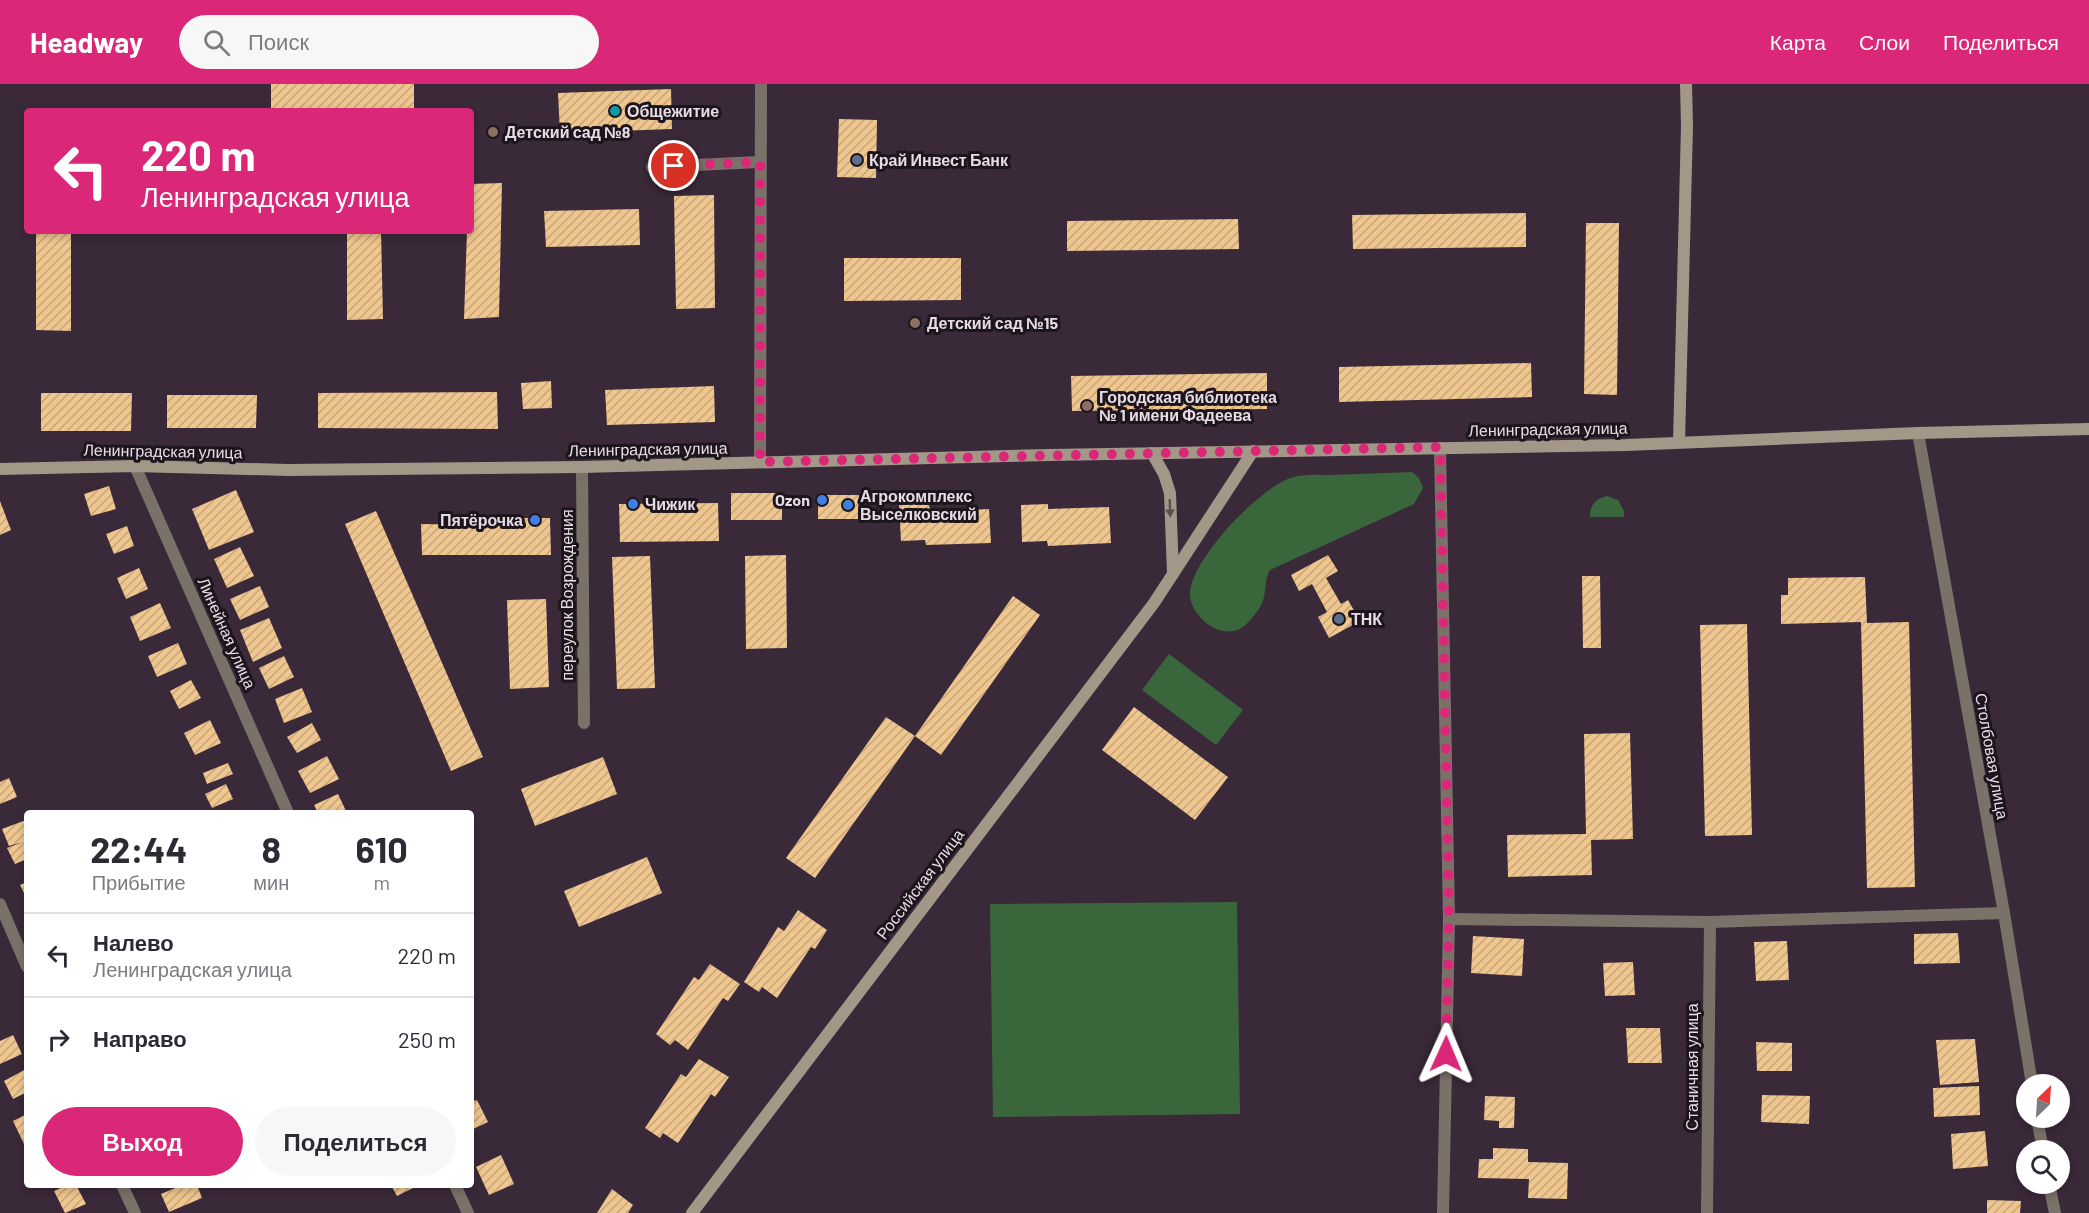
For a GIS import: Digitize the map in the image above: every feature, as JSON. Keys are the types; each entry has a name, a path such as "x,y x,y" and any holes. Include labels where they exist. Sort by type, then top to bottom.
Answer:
{"street":[{"path":"760,462 761,84"},
{"path":"1679,442 1687,126 1686,84"},
{"path":"652,167 760,162"},
{"name":"Ленинградская улица","path":"0,469 135,466 288,470 582,467 1152,453 1626,445 1918,433 2089,429"},
{"name":"Столбовая улица","path":"1918,433 2004,913 2030,1074"},
{"path":"1440,447 1449,919 1443,1213"},
{"name":"Российская улица","path":"692,1213 1154,603 1253,452"},
{"path":"1152,453 1164,474 1170,494 1173,574"},
{"name":"Линейная улица","path":"135,466 287,810"},
{"name":"переулок Возрождения","path":"582,467 584,723"},
{"path":"0,904 24,960"},
{"path":"1449,919 1710,922 2004,913"},
{"name":"Станичная улица","path":"1707,1213 1710,922"},
{"path":"123,1188 135,1213"},
{"path":"456,1188 468,1213"},
{"path":"2051,1194 2055,1213"}],"green space":[{"path":"1412,472 1419,478 1423,488 1414,504 1270,570 1262,604 1240,629 1224,631 1215,628 1201,618 1196,611 1190,596 1192,582 1200,564 1246,509 1280,483 1303,475"},
{"path":"1607,496 1618,500 1624,511 1624,517 1590,517 1594,503"},
{"path":"1169,654 1243,710 1216,745 1142,690"},
{"path":"1237,902 1240,1114 993,1117 990,904"}],"building":[{"path":"271,84 414,84 414,108 271,108"},
{"name":"Общежитие","path":"671,89 672,129 560,133 558,93"},
{"name":"Край Инвест Банк","path":"839,119 877,120 876,178 837,177"},
{"path":"502,183 499,317 464,319 467,234 474,234 474,184"},
{"path":"714,195 715,308 676,309 674,196"},
{"path":"639,209 640,245 546,247 544,211"},
{"path":"1526,213 1526,247 1353,249 1352,215"},
{"path":"1238,219 1239,249 1067,251 1067,221"},
{"path":"1586,223 1619,223 1617,395 1584,394"},
{"path":"36,234 71,234 71,331 36,330"},
{"path":"347,234 381,234 383,319 347,320"},
{"path":"844,258 961,258 961,300 844,301"},
{"path":"1531,363 1532,397 1339,402 1339,367"},
{"path":"1267,373 1267,409 1072,411 1071,376"},
{"path":"551,381 552,408 523,409 521,383"},
{"path":"714,386 715,422 607,425 605,390"},
{"path":"497,392 498,429 318,428 318,393"},
{"path":"41,393 132,393 131,431 41,431"},
{"path":"167,395 257,395 256,428 167,428"},
{"path":"109,486 116,509 91,516 84,494"},
{"path":"236,490 254,532 209,550 192,509"},
{"path":"731,493 782,493 782,520 731,520"},
{"path":"818,495 859,495 858,519 818,519"},
{"path":"0,501 11,530 0,535"},
{"path":"718,503 719,541 620,542 619,504"},
{"path":"929,504 930,512 989,509 991,543 926,545 925,540 901,541 899,505"},
{"path":"1048,504 1048,509 1109,507 1111,543 1048,546 1047,541 1022,542 1021,505"},
{"path":"376,511 483,757 451,771 345,524"},
{"path":"480,518 550,518 551,555 422,555 421,524 480,525"},
{"path":"127,526 134,546 114,554 106,534"},
{"path":"240,547 254,576 227,588 214,559"},
{"path":"786,555 787,648 746,649 745,556"},
{"path":"1328,555 1338,571 1326,578 1341,604 1348,600 1360,621 1329,638 1318,617 1327,612 1312,584 1299,591 1291,575"},
{"path":"650,556 655,688 617,689 612,557"},
{"path":"139,568 148,589 126,599 117,578"},
{"path":"1582,576 1600,576 1601,648 1583,648"},
{"path":"1865,577 1867,623 1909,622 1915,887 1867,888 1861,622 1781,624 1781,595 1788,595 1788,578"},
{"path":"260,586 269,607 240,620 230,599"},
{"path":"1013,596 1040,615 941,755 915,736"},
{"path":"546,599 549,687 510,689 507,600"},
{"path":"160,603 171,628 140,641 130,617"},
{"path":"269,618 282,648 253,662 240,630"},
{"path":"1747,624 1752,835 1705,836 1700,625"},
{"path":"178,643 187,664 157,677 148,656"},
{"path":"284,656 294,677 269,689 259,668"},
{"path":"191,680 201,698 179,709 170,691"},
{"path":"302,688 312,712 284,723 275,699"},
{"path":"1134,707 1228,777 1195,820 1102,750"},
{"path":"886,717 915,736 815,878 786,858"},
{"path":"210,720 221,743 195,755 184,733"},
{"path":"312,723 321,740 297,753 287,737"},
{"path":"1630,733 1633,839 1591,840 1592,875 1508,877 1507,835 1586,834 1584,734"},
{"path":"327,756 339,779 310,793 298,771"},
{"path":"603,757 617,794 535,826 521,789"},
{"path":"228,763 233,774 207,784 203,773"},
{"path":"9,778 17,797 0,804 0,782"},
{"path":"226,784 233,799 212,808 205,794"},
{"path":"338,794 346,810 316,810 314,805"},
{"path":"24,821 24,860 15,864 7,848 23,842 9,846 2,829"},
{"path":"647,857 662,893 579,927 564,891"},
{"path":"798,910 827,930 815,949 811,947 777,998 762,987 759,992 744,982 778,927 784,931"},
{"path":"1958,933 1960,963 1914,964 1914,934"},
{"path":"1473,936 1524,939 1522,976 1471,973"},
{"path":"1787,941 1789,980 1756,981 1754,942"},
{"path":"1633,962 1635,995 1605,996 1603,963"},
{"path":"710,964 740,984 728,1001 723,998 688,1050 675,1040 670,1045 656,1034 694,977 699,980"},
{"path":"1626,1028 1660,1028 1662,1063 1628,1063"},
{"path":"13,1035 22,1054 0,1064 0,1041"},
{"path":"1975,1039 1979,1082 1940,1085 1936,1040"},
{"path":"1756,1042 1792,1043 1792,1071 1757,1071"},
{"path":"699,1059 729,1077 715,1097 711,1094 678,1143 663,1133 660,1138 645,1128 681,1074 686,1077"},
{"path":"24,1070 24,1094 13,1099 4,1081"},
{"path":"1979,1086 1980,1115 1934,1117 1933,1088"},
{"path":"1762,1095 1810,1096 1809,1124 1761,1122"},
{"path":"1485,1096 1515,1097 1514,1128 1499,1128 1499,1121 1484,1120"},
{"path":"477,1100 488,1122 474,1129 474,1101"},
{"path":"24,1116 24,1144 13,1121"},
{"path":"1985,1131 1988,1166 1953,1169 1951,1134"},
{"path":"1493,1148 1528,1149 1528,1162 1568,1163 1567,1199 1528,1198 1529,1179 1478,1178 1479,1159 1493,1159"},
{"path":"501,1155 514,1184 489,1195 476,1167"},
{"path":"61,1188 78,1188 86,1204 65,1213 54,1191"},
{"path":"175,1188 198,1188 202,1198 169,1212 161,1194"},
{"path":"393,1188 413,1188 397,1196"},
{"path":"612,1189 633,1205 628,1213 597,1213"},
{"path":"1987,1200 2021,1201 2020,1213 1987,1213"}],"place":[{"name":"Общежитие","path":"615,111"},
{"name":"Детский сад №8","path":"493,132"},
{"name":"Край Инвест Банк","path":"857,160"},
{"name":"Детский сад №15","path":"915,323"},
{"name":"Городская библиотека № 1 имени Фадеева","path":"1087,406"},
{"name":"Ozon","path":"822,500"},
{"name":"Чижик","path":"633,504"},
{"name":"Агрокомплекс Выселковский","path":"848,505"},
{"name":"Пятёрочка","path":"535,520"},
{"name":"ТНК","path":"1339,619"}],"route":[{"path":"674,166 760,162 760,462 1440,447 1449,919 1446,1054"}]}
